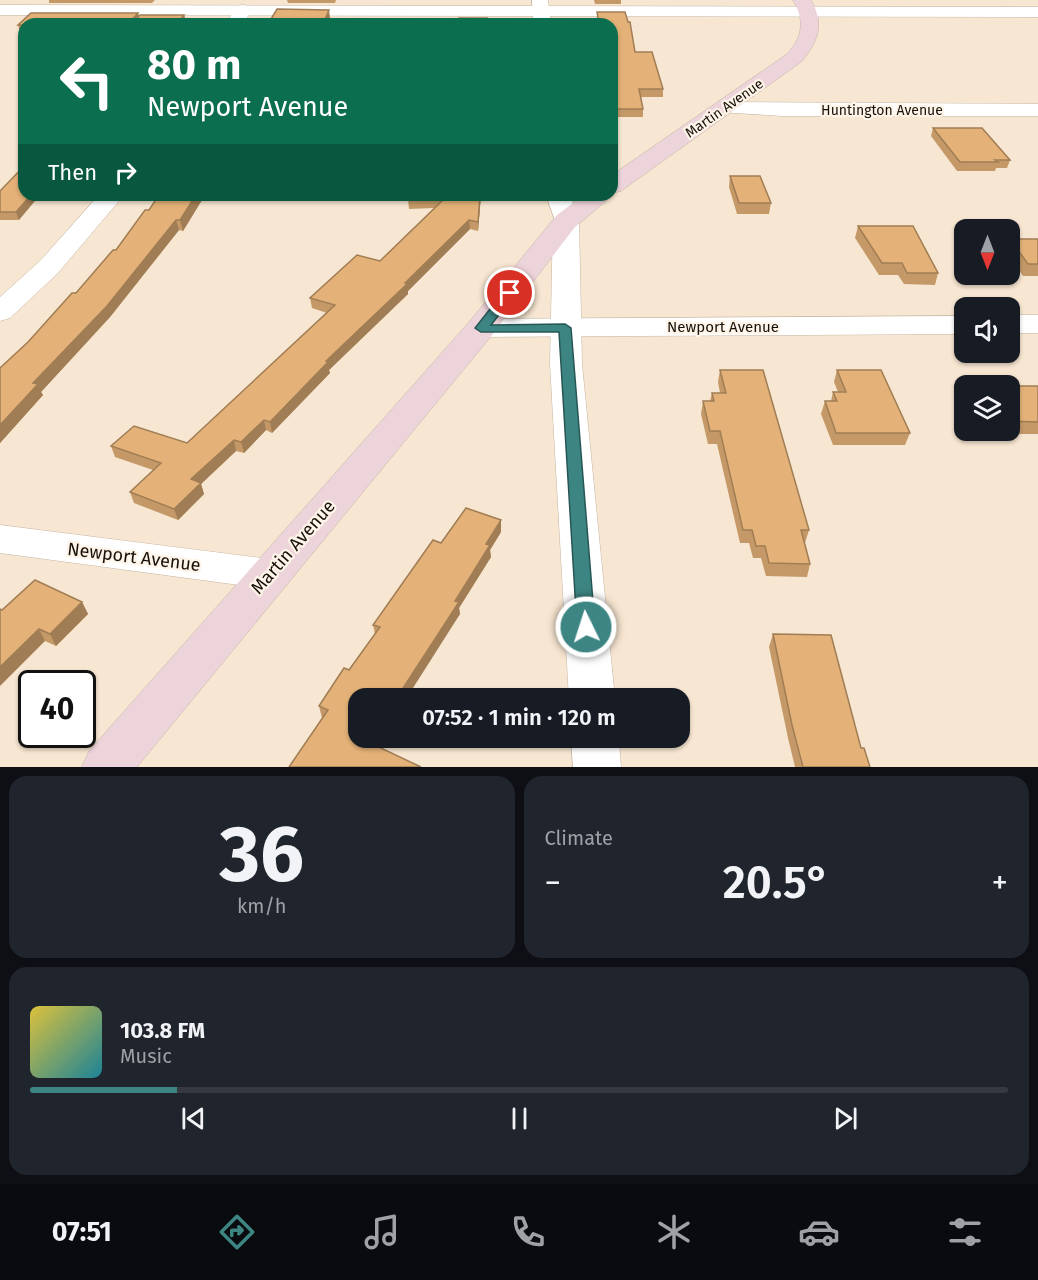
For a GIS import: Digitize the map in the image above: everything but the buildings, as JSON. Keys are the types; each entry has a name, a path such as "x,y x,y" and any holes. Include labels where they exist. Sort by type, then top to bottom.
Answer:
{"main road":[{"name":"Martin Avenue","path":"618,182 725,108 801,51 812,26 806,6"},
{"path":"562,208 582,201"},
{"name":"Martin Avenue","path":"106,767 481,328 562,208"}],"street":[{"path":"0,10 239,17 806,6 1038,12"},
{"name":"Huntington Avenue","path":"725,108 1038,110"},
{"path":"0,312 49,267 107,201"},
{"path":"562,208 565,328 591,688"},
{"path":"1020,324 1038,324"},
{"name":"Newport Avenue","path":"481,328 954,325"},
{"name":"Newport Avenue","path":"0,539 269,574"},
{"path":"595,748 597,767"}],"route":[{"path":"510,293 481,328 565,328 586,627"}]}
